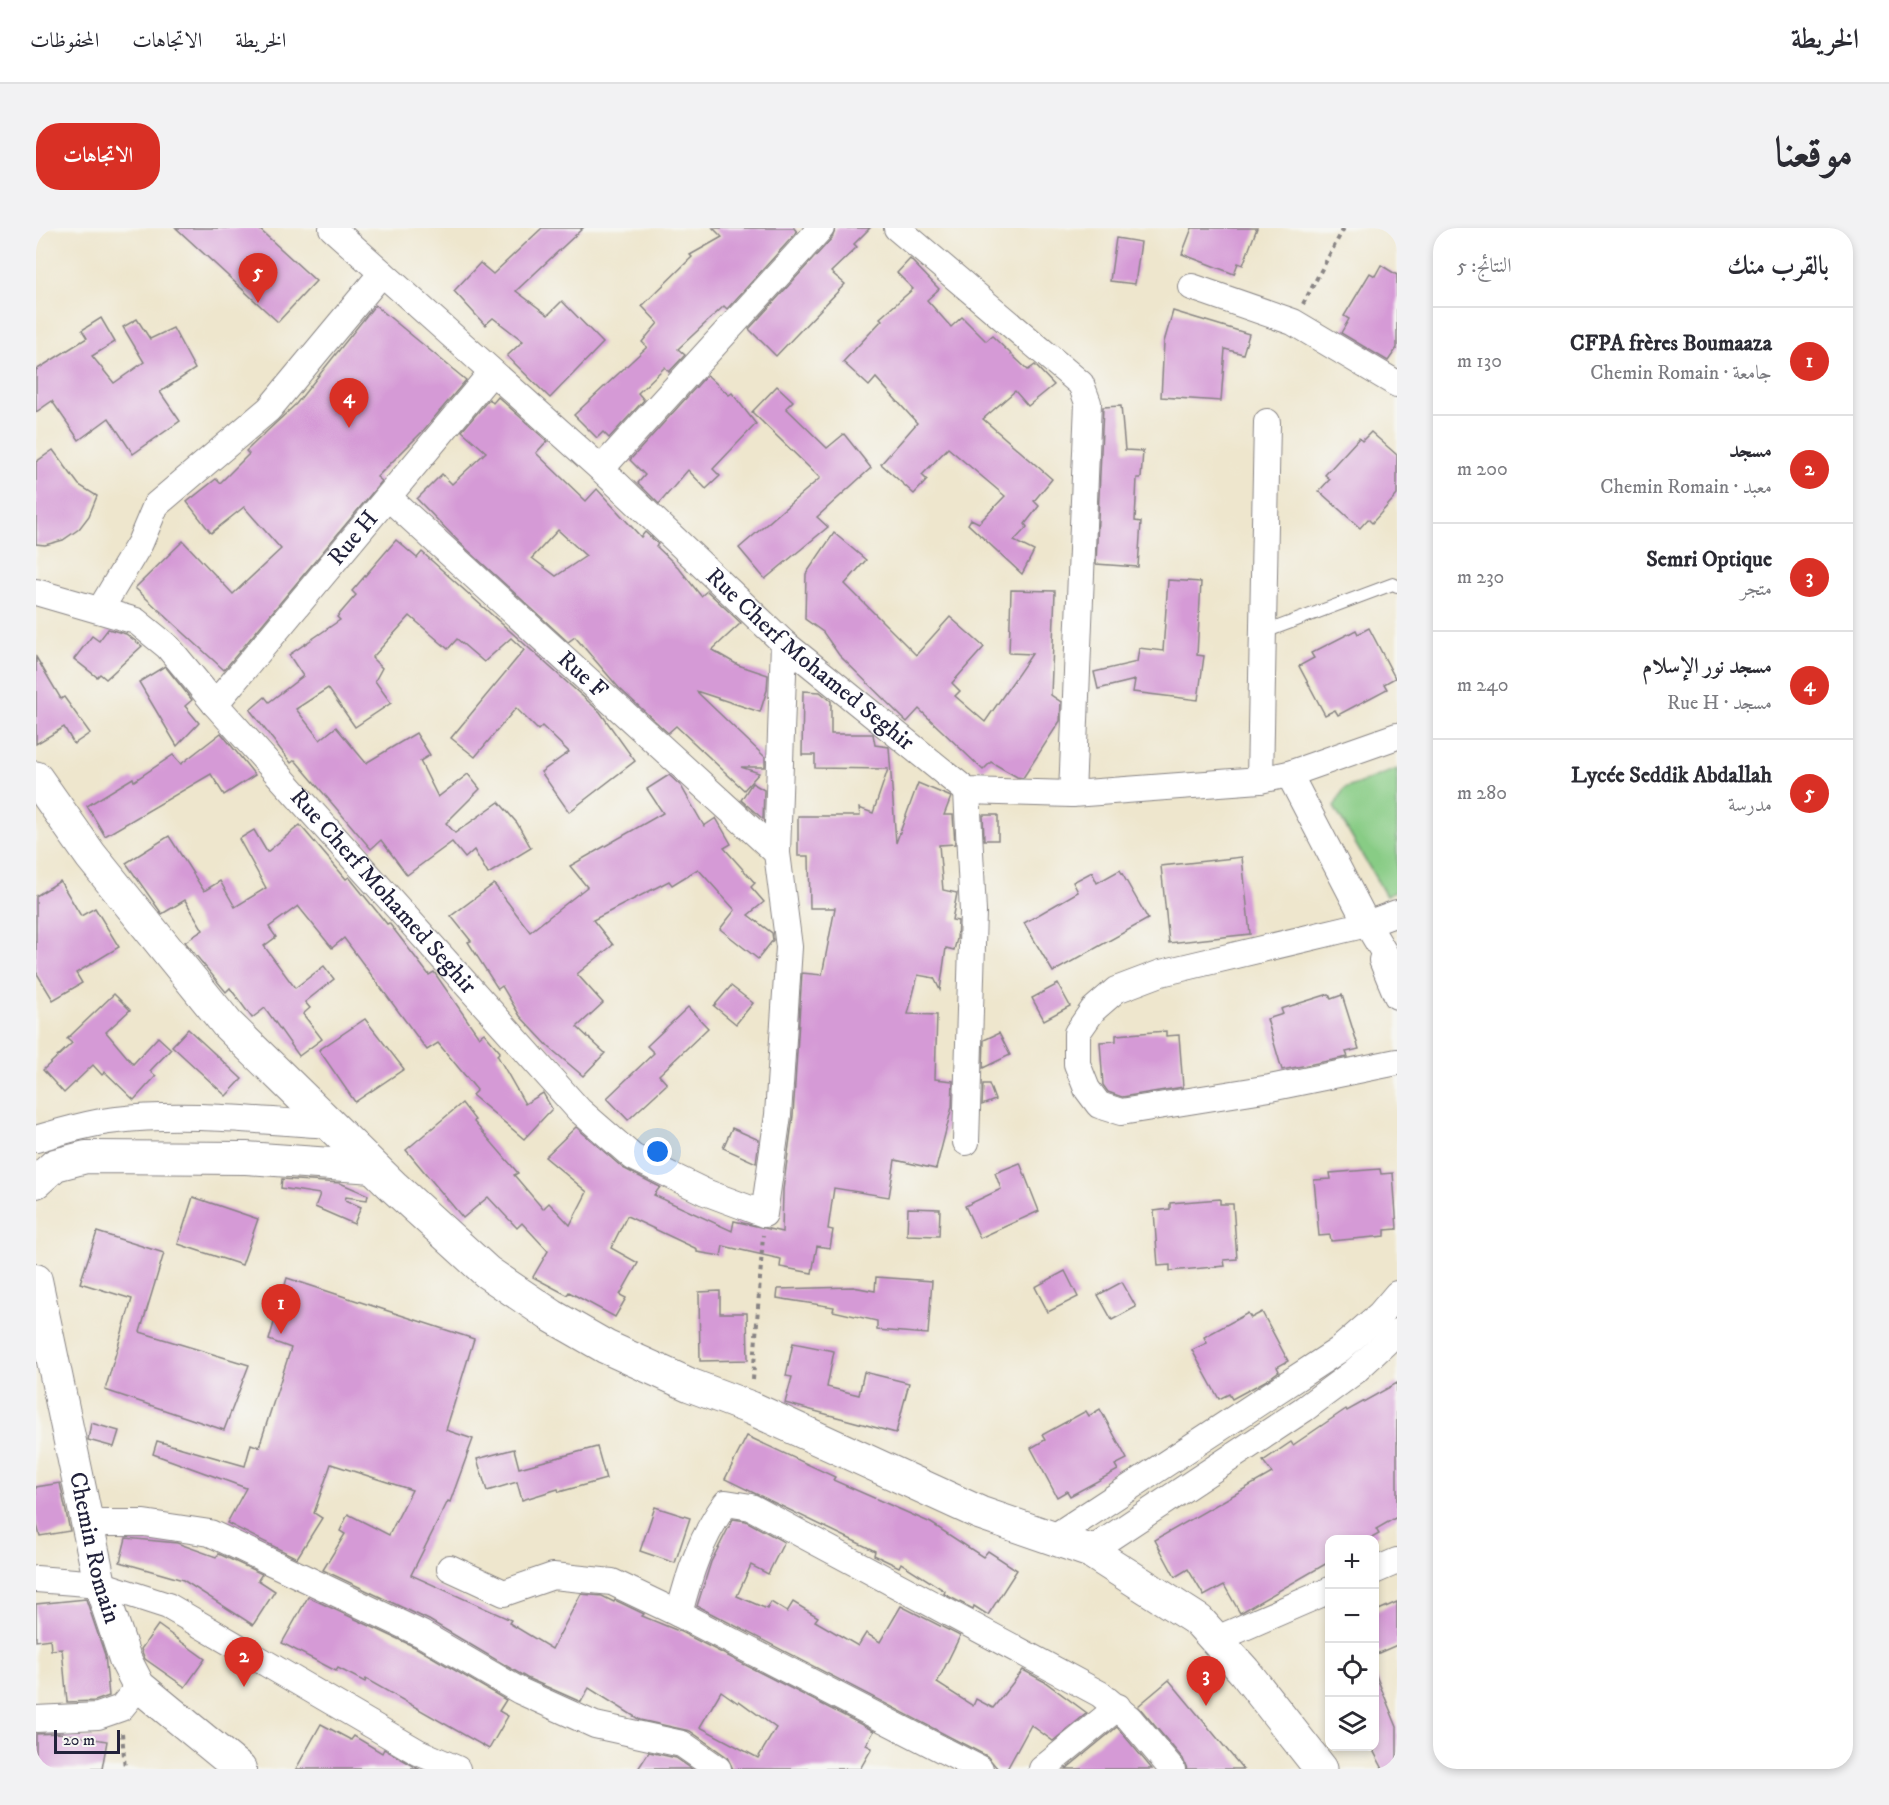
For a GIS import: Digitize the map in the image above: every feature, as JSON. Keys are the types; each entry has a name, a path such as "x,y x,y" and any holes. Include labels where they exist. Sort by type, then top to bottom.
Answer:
{"main road":[{"path":"36,778 91,856 227,1024 374,1167 487,1272 552,1316 606,1347 690,1386 751,1408 980,1513 1090,1551 1182,1609 1217,1639 1320,1769"}],"street":[{"name":"Rue Cherf Mohamed Seghir","path":"332,228 601,469 784,643 967,791"},
{"path":"601,469 821,228"},
{"path":"897,228 1081,384 1086,392 1088,403 1072,794"},
{"path":"100,610 144,536 156,505 269,409 382,273"},
{"path":"1191,287 1293,322 1397,384"},
{"name":"Rue H","path":"215,704 492,372"},
{"path":"1260,780 1267,422"},
{"name":"Rue F","path":"389,498 777,853"},
{"name":"Rue Cherf Mohamed Seghir","path":"36,592 136,621 168,647 215,704 579,1110 633,1157 705,1192 764,1214"},
{"path":"764,1214 778,1115 789,947 777,853 784,643"},
{"path":"966,1142 973,924 967,791 1072,794 1260,780 1289,774 1397,736"},
{"path":"1289,774 1367,924 1397,974"},
{"path":"1397,913 1367,924 1161,973 1116,990 1093,1010 1077,1033 1077,1064 1087,1089 1099,1105 1121,1112 1270,1088 1397,1062"},
{"path":"1367,924 1397,996"},
{"path":"36,1139 72,1128 118,1120 179,1118 330,1125"},
{"path":"36,1182 55,1165 86,1157 246,1158 374,1167"},
{"name":"Chemin Romain","path":"36,1280 44,1369 89,1523 100,1584 125,1659 130,1697 240,1769"},
{"path":"1054,1537 1339,1350 1380,1314 1397,1294"},
{"path":"1090,1551 1304,1409 1354,1372 1397,1332"},
{"path":"679,1614 689,1574 711,1524 726,1503 751,1507 1085,1685 1118,1707 1172,1769"},
{"path":"89,1523 144,1522 210,1533 422,1635 520,1691 595,1725 681,1744 718,1769"},
{"path":"1379,1569 1397,1561"},
{"path":"450,1568 504,1593 554,1576 612,1582 679,1614 980,1769"},
{"path":"36,1579 100,1584 168,1606 418,1752 457,1769"},
{"path":"1217,1639 1325,1592"},
{"path":"36,1719 98,1716 130,1697"},
{"path":"1042,1769 1118,1707"}],"lane":[{"path":"1262,633 1393,584 1397,586"}],"path":[{"path":"1293,322 1344,228"},
{"path":"751,1408 764,1214"},
{"path":"125,1769 130,1697"}],"green space":[{"path":"1397,769 1397,891 1386,896 1334,807 1344,789"}],"building":[{"path":"176,228 258,228 316,281 278,322"},
{"path":"542,228 583,228 516,291 548,315 562,301 603,343 550,398 507,356 523,341 493,318 485,325 454,291 480,263 493,274"},
{"path":"713,228 794,228 797,232 727,309 724,306 678,349 685,355 669,372 665,367 638,393 644,400 609,438 603,432 597,438 574,415 647,347 642,342 658,323 642,306 692,257 690,255 722,237"},
{"path":"836,228 870,228 854,244 857,247 831,272 845,284 776,356 749,329 832,238"},
{"path":"1192,228 1257,228 1243,265 1238,263 1234,274 1182,254"},
{"path":"1116,238 1141,242 1135,284 1110,281"},
{"path":"910,259 939,289 927,300 951,327 962,317 986,341 992,336 1028,370 1035,365 1054,385 1028,406 1015,391 983,419 1052,479 1034,501 1039,506 1025,524 1027,527 1014,541 1034,551 1022,574 968,524 971,519 979,523 1005,496 948,448 922,475 927,480 914,494 881,464 917,423 876,378 869,386 843,362 882,320 880,318 913,289 897,273"},
{"path":"1381,265 1397,275 1397,348 1388,361 1341,333 1349,319 1344,316 1370,273 1375,276"},
{"path":"375,305 466,380 422,432 377,477 382,481 224,670 135,588 183,541 233,594 281,549 244,507 211,533 187,502 216,479 220,483 249,454 246,451 296,404"},
{"path":"1173,311 1249,334 1243,354 1225,349 1221,401 1161,397 1164,342"},
{"path":"101,318 115,342 92,356 114,383 144,362 123,327 137,319 150,339 173,328 195,369 160,392 180,421 133,454 109,418 79,440 52,401 36,412 36,370 87,338 82,330"},
{"path":"707,375 729,395 732,393 756,424 713,469 720,476 706,489 688,470 659,504 638,483 645,475 630,460"},
{"path":"777,386 793,401 786,408 827,448 844,434 871,468 817,517 828,527 765,579 739,548 820,478 752,412"},
{"path":"498,397 547,441 536,453 586,501 597,489 641,537 645,532 658,544 656,546 678,567 701,596 707,591 741,623 712,650 738,665 768,675 767,690 760,712 696,691 765,757 765,767 741,767 759,773 744,790 676,726 668,733 619,688 575,637 568,642 459,542 417,499 442,474 452,484 486,452 462,431 489,399 493,403","holes":["558,530 586,556 556,576 532,558"]},
{"path":"1121,406 1125,450 1143,451 1141,478 1137,478 1135,521 1141,522 1138,567 1096,564 1103,407"},
{"path":"1371,432 1397,455 1397,495 1372,523 1368,519 1360,528 1319,491 1330,479 1325,475 1359,438 1362,441"},
{"path":"53,450 79,485 97,496 89,516 79,529 63,540 45,545 36,544 36,462"},
{"path":"834,533 866,560 845,584 916,655 950,617 984,647 952,683 960,691 955,696 985,722 1032,654 1009,653 1011,590 1055,591 1051,695 1061,702 1060,721 1023,778 991,762 983,770 919,709 907,722 839,655 823,632 805,619 806,574"},
{"path":"396,540 417,558 422,552 600,712 635,761 569,812 541,772 569,752 542,726 538,730 516,708 475,757 451,738 524,650 511,638 484,662 457,639 448,649 410,616 372,658 382,668 375,681 391,703 355,727 328,688 296,709 320,740 336,727 366,763 416,733 430,755 420,761 438,797 468,774 480,789 446,823 455,833 499,802 517,823 531,848 488,874 474,850 465,858 452,842 407,875 381,840 371,849 295,760 291,763 250,710 265,697 269,702 303,676 289,655 340,620 337,617 356,595 352,591"},
{"path":"1168,580 1201,582 1197,655 1204,656 1198,700 1133,692 1135,680 1098,689 1094,672 1137,662 1139,648 1163,651"},
{"path":"1369,628 1395,678 1384,684 1387,689 1338,715 1335,710 1325,715 1299,666 1314,658 1311,653 1356,630 1358,634"},
{"path":"108,629 126,634 142,646 106,679 100,674 97,677 74,659 92,636 99,641"},
{"path":"36,657 61,699 64,697 90,733 74,744 64,727 36,744"},
{"path":"165,666 192,700 185,706 199,723 177,746 139,682"},
{"path":"803,691 820,692 831,701 831,734 873,734 875,745 889,747 896,843 918,783 951,797 944,815 953,815 955,844 939,845 943,890 957,893 952,920 958,921 957,939 954,950 946,948 940,990 934,978 918,975 908,1014 937,1015 935,1079 953,1081 952,1107 936,1169 895,1160 889,1197 834,1188 828,1229 833,1230 830,1248 817,1246 812,1273 780,1267 781,1259 723,1246 721,1256 697,1252 697,1249 627,1216 611,1248 638,1263 620,1295 626,1298 615,1317 569,1292 567,1295 533,1277 548,1251 522,1223 517,1228 488,1197 463,1218 406,1150 462,1103 475,1120 474,1122 518,1173 514,1175 543,1209 549,1203 570,1225 587,1192 545,1157 576,1127 623,1168 660,1187 654,1195 732,1231 734,1221 782,1232 783,1190 793,1116 802,973 822,975 835,908 810,908 809,856 798,856 798,816 860,816 859,808 873,813 888,769 815,768 815,755 802,755"},
{"path":"221,733 255,775 224,795 211,774 105,836 87,806 133,778 134,781 173,755 181,764"},
{"path":"669,775 681,786 704,826 716,818 731,844 724,848 755,883 751,887 764,902 748,915 772,933 773,940 758,959 720,929 735,910 698,869 672,885 669,881 593,920 613,945 577,974 603,1003 577,1027 605,1053 583,1076 550,1048 520,1016 502,986 498,989 468,942 471,941 451,916 494,884 530,932 587,887 570,866 663,813 647,789"},
{"path":"752,783 764,790 763,819 741,800"},
{"path":"983,815 998,815 998,840 984,840"},
{"path":"300,825 346,879 349,877 387,924 389,923 429,975 434,972 479,1037 484,1033 500,1052 497,1055 525,1104 543,1093 552,1109 524,1139 472,1095 477,1090 438,1043 427,1050 344,938 332,948 298,906 269,927 276,937 264,946 295,988 324,966 334,979 305,1002 310,1008 303,1014 322,1039 299,1056 265,1008 252,1018 230,988 226,992 185,942 203,930 185,900 162,914 126,863 169,836 204,891 220,881 235,907 266,888 239,839 254,830 267,852"},
{"path":"1242,857 1250,934 1169,943 1161,866"},
{"path":"1120,870 1148,919 1053,972 1024,923 1078,892 1073,882 1092,872 1097,883"},
{"path":"60,881 81,916 95,908 119,947 76,973 82,983 53,1000 36,972 36,896"},
{"path":"1058,984 1070,1006 1044,1020 1032,998"},
{"path":"731,986 753,1003 736,1024 714,1006"},
{"path":"114,994 130,1010 106,1032 133,1064 158,1037 171,1049 150,1071 156,1076 134,1100 105,1072 102,1075 93,1065 64,1093 43,1070 72,1043 67,1039"},
{"path":"1329,994 1331,999 1342,995 1359,1049 1346,1052 1348,1057 1282,1070 1267,1019 1283,1014 1281,1009"},
{"path":"688,1007 708,1028 659,1075 667,1084 628,1120 607,1098 654,1053 647,1046"},
{"path":"365,1019 404,1069 355,1102 319,1050"},
{"path":"188,1029 242,1079 226,1096 172,1046"},
{"path":"1166,1031 1166,1036 1179,1035 1183,1087 1122,1097 1108,1092 1103,1085 1100,1042 1116,1041 1116,1035"},
{"path":"999,1033 1010,1055 983,1068 984,1040"},
{"path":"983,1084 989,1084 995,1100 982,1105"},
{"path":"732,1128 759,1140 756,1163 723,1148"},
{"path":"1020,1163 1039,1211 980,1238 965,1206 1001,1189 995,1173"},
{"path":"1380,1169 1381,1174 1393,1173 1397,1229 1385,1230 1385,1236 1331,1241 1330,1235 1319,1236 1314,1180 1331,1179 1330,1173"},
{"path":"282,1179 340,1183 368,1195 367,1200 346,1197 345,1200 361,1207 354,1224 315,1207 320,1194 281,1188"},
{"path":"193,1197 258,1219 242,1265 178,1244"},
{"path":"1220,1199 1220,1204 1233,1204 1237,1259 1224,1260 1225,1266 1170,1271 1170,1265 1158,1266 1154,1211 1170,1209 1170,1203"},
{"path":"908,1208 940,1209 939,1236 907,1235"},
{"path":"97,1232 164,1253 140,1332 249,1365 224,1430 105,1390 132,1299 80,1283"},
{"path":"1065,1271 1078,1297 1048,1312 1035,1287"},
{"path":"876,1277 932,1281 928,1334 877,1330 877,1321 833,1311 834,1307 777,1298 778,1289 853,1287 875,1291"},
{"path":"287,1278 474,1339 446,1430 473,1439 450,1502 448,1501 411,1575 511,1620 509,1623 552,1649 581,1594 602,1596 614,1602 615,1600 644,1614 642,1616 681,1632 874,1731 866,1745 872,1748 860,1769 733,1769 727,1757 690,1731 640,1720 589,1688 581,1702 527,1678 429,1620 323,1570 345,1534 340,1531 348,1514 389,1535 412,1490 331,1464 314,1513 322,1518 297,1558 227,1523 246,1488 153,1454 157,1441 245,1466 251,1444 259,1447 291,1348 269,1340","holes":["721,1691 738,1703 739,1701 776,1728 758,1758 700,1727"]},
{"path":"1122,1282 1136,1307 1112,1320 1098,1295"},
{"path":"720,1291 720,1313 747,1313 748,1360 700,1361 699,1292"},
{"path":"1262,1312 1288,1361 1277,1367 1279,1371 1267,1380 1232,1399 1229,1394 1219,1399 1192,1350 1207,1343 1204,1337 1248,1313 1251,1318"},
{"path":"793,1343 834,1351 827,1387 859,1395 864,1372 909,1383 896,1433 785,1403 792,1377 786,1376"},
{"path":"1397,1383 1397,1517 1376,1529 1379,1534 1377,1535 1325,1535 1325,1564 1240,1613 1224,1585 1204,1596 1188,1569 1175,1577 1155,1540 1272,1473 1263,1461 1291,1442 1293,1445 1346,1409 1347,1411"},
{"path":"1100,1409 1127,1459 1115,1465 1118,1470 1070,1496 1067,1491 1057,1497 1031,1448 1045,1440 1042,1435 1086,1411 1089,1416"},
{"path":"91,1423 119,1431 114,1447 88,1440"},
{"path":"747,1436 835,1477 833,1480 931,1523 983,1557 988,1551 1017,1570 988,1615 974,1606 973,1609 944,1594 945,1591 901,1563 899,1567 874,1555 875,1551 725,1479"},
{"path":"597,1447 606,1479 559,1492 558,1489 522,1500 517,1482 487,1491 477,1459 514,1449 519,1468"},
{"path":"60,1483 70,1531 40,1536 36,1522 36,1487"},
{"path":"655,1507 690,1518 675,1563 640,1551"},
{"path":"733,1519 746,1521 784,1542 768,1574 751,1565 737,1596 767,1609 771,1602 787,1612 793,1602 818,1617 815,1621 858,1646 866,1633 880,1642 901,1606 960,1636 937,1683 973,1706 976,1699 993,1708 1023,1670 1045,1682 1087,1713 1053,1741 1031,1725 1007,1769 998,1769 987,1756 697,1606 711,1562"},
{"path":"126,1538 177,1543 216,1557 219,1554 262,1574 258,1580 275,1591 253,1625 183,1580 120,1562"},
{"path":"308,1597 415,1647 506,1700 499,1711 508,1716 489,1749 366,1679 365,1682 338,1668 336,1671 282,1643"},
{"path":"86,1599 105,1655 109,1696 95,1701 67,1702 62,1649 51,1650 50,1639 36,1641 36,1604"},
{"path":"1397,1602 1397,1645 1379,1653 1379,1643 1379,1610"},
{"path":"158,1625 205,1659 185,1687 145,1659 141,1649"},
{"path":"1169,1680 1243,1769 1187,1769 1183,1759 1138,1706"},
{"path":"1379,1683 1397,1727 1397,1769 1383,1769 1374,1752 1379,1751"},
{"path":"321,1724 351,1740 354,1736 382,1753 384,1749 419,1769 296,1769"},
{"path":"1117,1727 1152,1769 1066,1769"},
{"path":"59,1733 107,1741 102,1769 36,1769 36,1734"},
{"path":"649,1752 676,1758 692,1769 638,1769"}],"place":[{"name":"Lycée Seddik Abdallah","path":"258,303"},
{"name":"مسجد نور الإسلام","path":"349,428"},
{"name":"CFPA frères Boumaaza","path":"281,1334"},
{"name":"مسجد","path":"244,1687"},
{"name":"Semri Optique","path":"1206,1706"}]}
